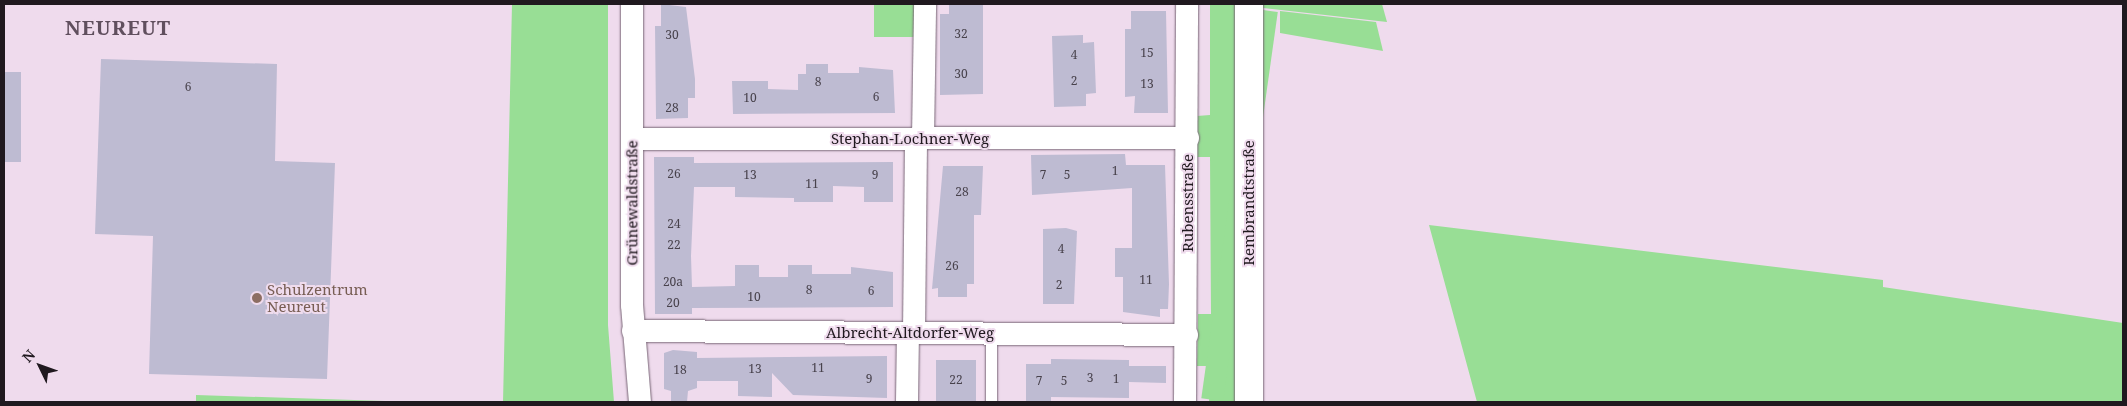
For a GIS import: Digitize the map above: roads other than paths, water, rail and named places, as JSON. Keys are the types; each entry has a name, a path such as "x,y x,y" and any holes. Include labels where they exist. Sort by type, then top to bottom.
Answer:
{"street":[{"name":"Grünewaldstraße","path":"632,4 633,331 640,402"},
{"path":"907,402 920,138 924,4"},
{"name":"Rubensstraße","path":"1185,402 1188,138 1187,4"},
{"name":"Rembrandtstraße","path":"1248,402 1249,4"},
{"name":"Stephan-Lochner-Weg","path":"632,139 1188,138"},
{"name":"Albrecht-Altdorfer-Weg","path":"633,331 1187,335"}],"lane":[{"path":"991,333 991,402"}],"place":[{"name":"Schulzentrum Neureut","path":"257,298"}],"district":[{"name":"NEUREUT","path":"118,27"}]}
